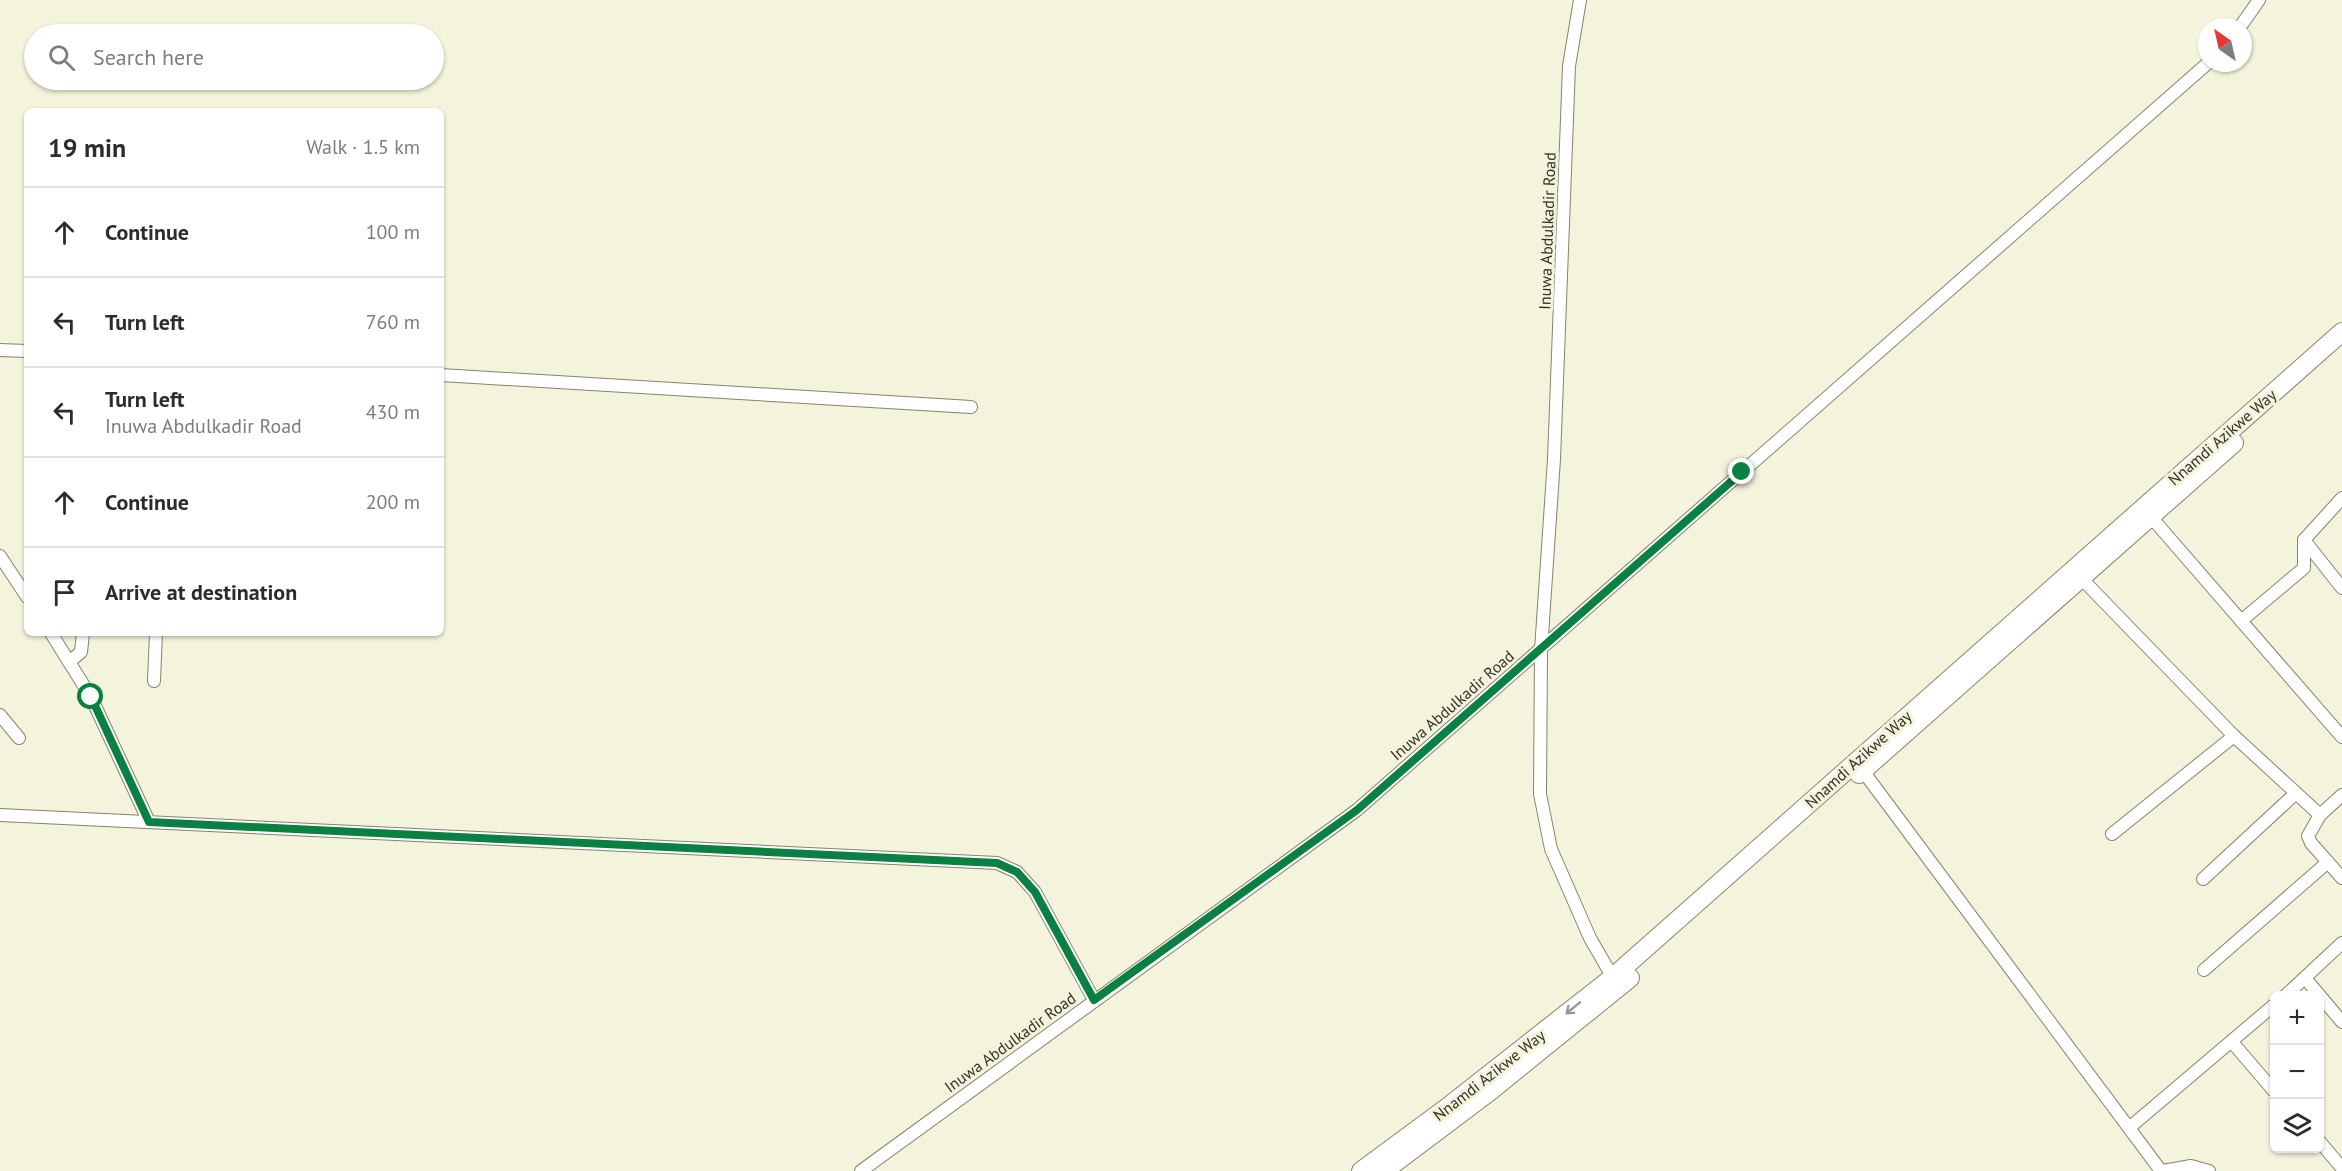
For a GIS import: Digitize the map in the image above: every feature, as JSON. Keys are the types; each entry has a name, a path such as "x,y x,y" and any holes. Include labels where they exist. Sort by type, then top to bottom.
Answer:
{"highway":[{"name":"Nnamdi Azikwe Way","path":"1361,1171 1616,983 2342,332"},
{"name":"Nnamdi Azikwe Way","path":"1384,1171 1490,1092 1863,771 2342,348"}],"street":[{"name":"Inuwa Abdulkadir Road","path":"861,1171 1357,810 1541,650 1554,459 1569,66 1580,0"},
{"path":"2247,18 2259,0"},
{"path":"1616,983 1590,938 1551,849 1540,794 1541,650 2198,72"},
{"path":"0,350 24,351"},
{"path":"444,375 971,407"},
{"path":"2241,621 2304,568 2304,540 2342,498"},
{"path":"2151,517 2342,737"},
{"path":"2304,540 2342,588"},
{"path":"0,557 24,593"},
{"path":"2081,578 2234,736 2320,815"},
{"path":"53,636 91,697 149,822"},
{"path":"69,662 81,652 83,636"},
{"path":"154,681 156,636"},
{"path":"0,715 20,738"},
{"path":"2112,834 2234,736"},
{"path":"1863,771 2162,1171 2191,1166 2209,1171"},
{"path":"2203,879 2296,793"},
{"path":"2342,795 2320,815 2308,836 2342,878"},
{"path":"0,815 997,863 1017,872 1035,892 1094,1000"},
{"path":"2204,970 2328,862"},
{"path":"2291,991 2342,944"},
{"path":"2305,978 2342,1022"},
{"path":"2129,1128 2270,1009"},
{"path":"2232,1042 2270,1086"},
{"path":"2324,1148 2342,1168"}],"route":[{"path":"91,697 149,822 997,863 1017,872 1035,892 1094,1000 1357,810 1742,472"}]}
